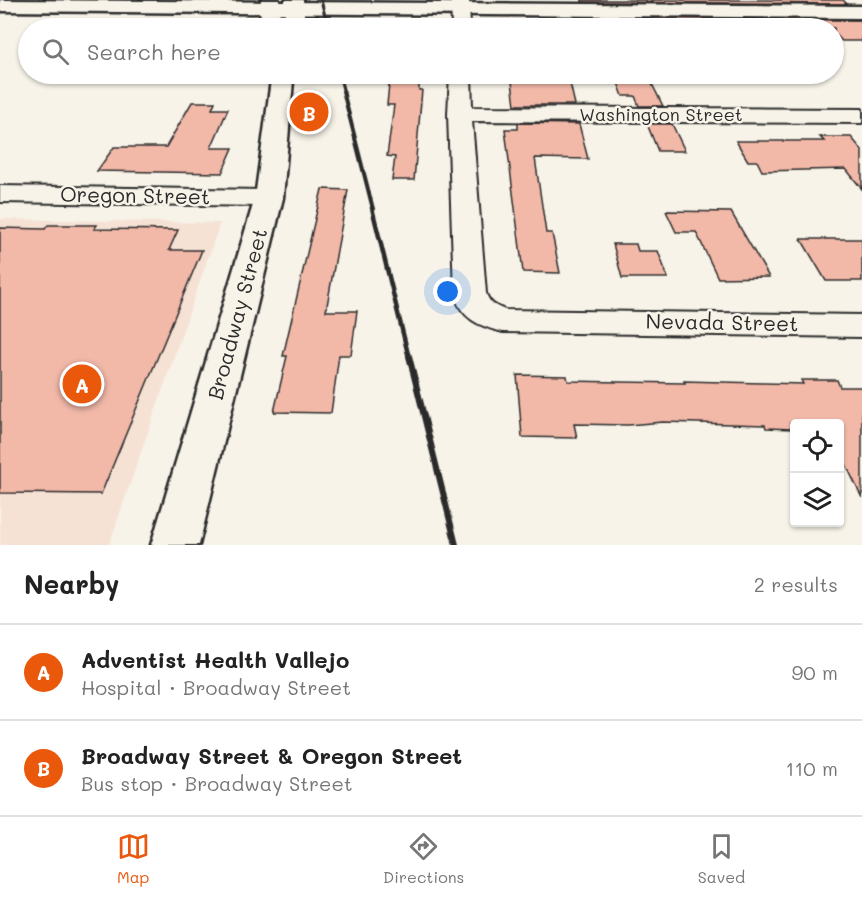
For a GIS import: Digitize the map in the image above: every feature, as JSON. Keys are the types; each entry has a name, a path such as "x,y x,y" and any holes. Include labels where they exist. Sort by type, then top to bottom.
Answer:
{"street":[{"path":"0,5 460,4 862,12"},
{"name":"Broadway Street","path":"175,545 269,198 281,84"},
{"path":"460,84 460,114"},
{"name":"Washington Street","path":"460,114 862,116"},
{"name":"Nevada Street","path":"460,114 472,303 482,314 503,321 862,326"},
{"name":"Oregon Street","path":"0,195 269,198"}],"shaded area":[{"path":"0,219 220,223 109,545 0,545"}],"building":[{"path":"582,0 843,0 847,4 582,2"},
{"path":"844,20 862,20 862,41 844,41"},
{"path":"389,84 419,84 419,90 422,90 414,180 392,180 395,157 387,156 394,105 387,105"},
{"path":"512,84 570,84 575,105 515,105"},
{"path":"618,84 652,84 663,106 639,106 635,96 623,96"},
{"path":"192,102 215,102 212,109 228,109 211,148 233,148 222,173 97,171 114,147 166,147"},
{"path":"518,123 579,124 588,159 535,158 546,233 552,233 560,273 523,272 505,129 518,129"},
{"path":"647,124 672,124 685,151 658,151"},
{"path":"820,137 851,137 862,150 862,189 846,169 762,171 757,161 748,161 736,141 824,141"},
{"path":"322,189 348,190 326,311 357,311 351,355 339,355 331,413 274,412 287,356 283,356"},
{"path":"666,211 731,212 769,277 718,278 696,232 676,232"},
{"path":"48,225 97,225 94,229 178,230 169,250 202,250 101,494 0,493 0,228 45,229"},
{"path":"801,239 862,239 862,281 826,281"},
{"path":"613,244 636,244 638,251 658,251 668,278 622,278"},
{"path":"517,375 567,376 568,381 618,382 803,384 801,380 837,380 840,387 862,387 862,498 844,460 844,419 790,419 790,429 766,428 765,425 663,422 628,425 574,424 577,438 522,437"}],"railway":[{"path":"321,0 326,18"},
{"path":"342,84 344,93"},
{"path":"343,91 373,209"},
{"path":"372,208 409,358"},
{"path":"409,356 456,545"}],"place":[{"name":"Broadway Street & Oregon Street","path":"309,112"},
{"name":"Adventist Health Vallejo","path":"82,384"}]}
